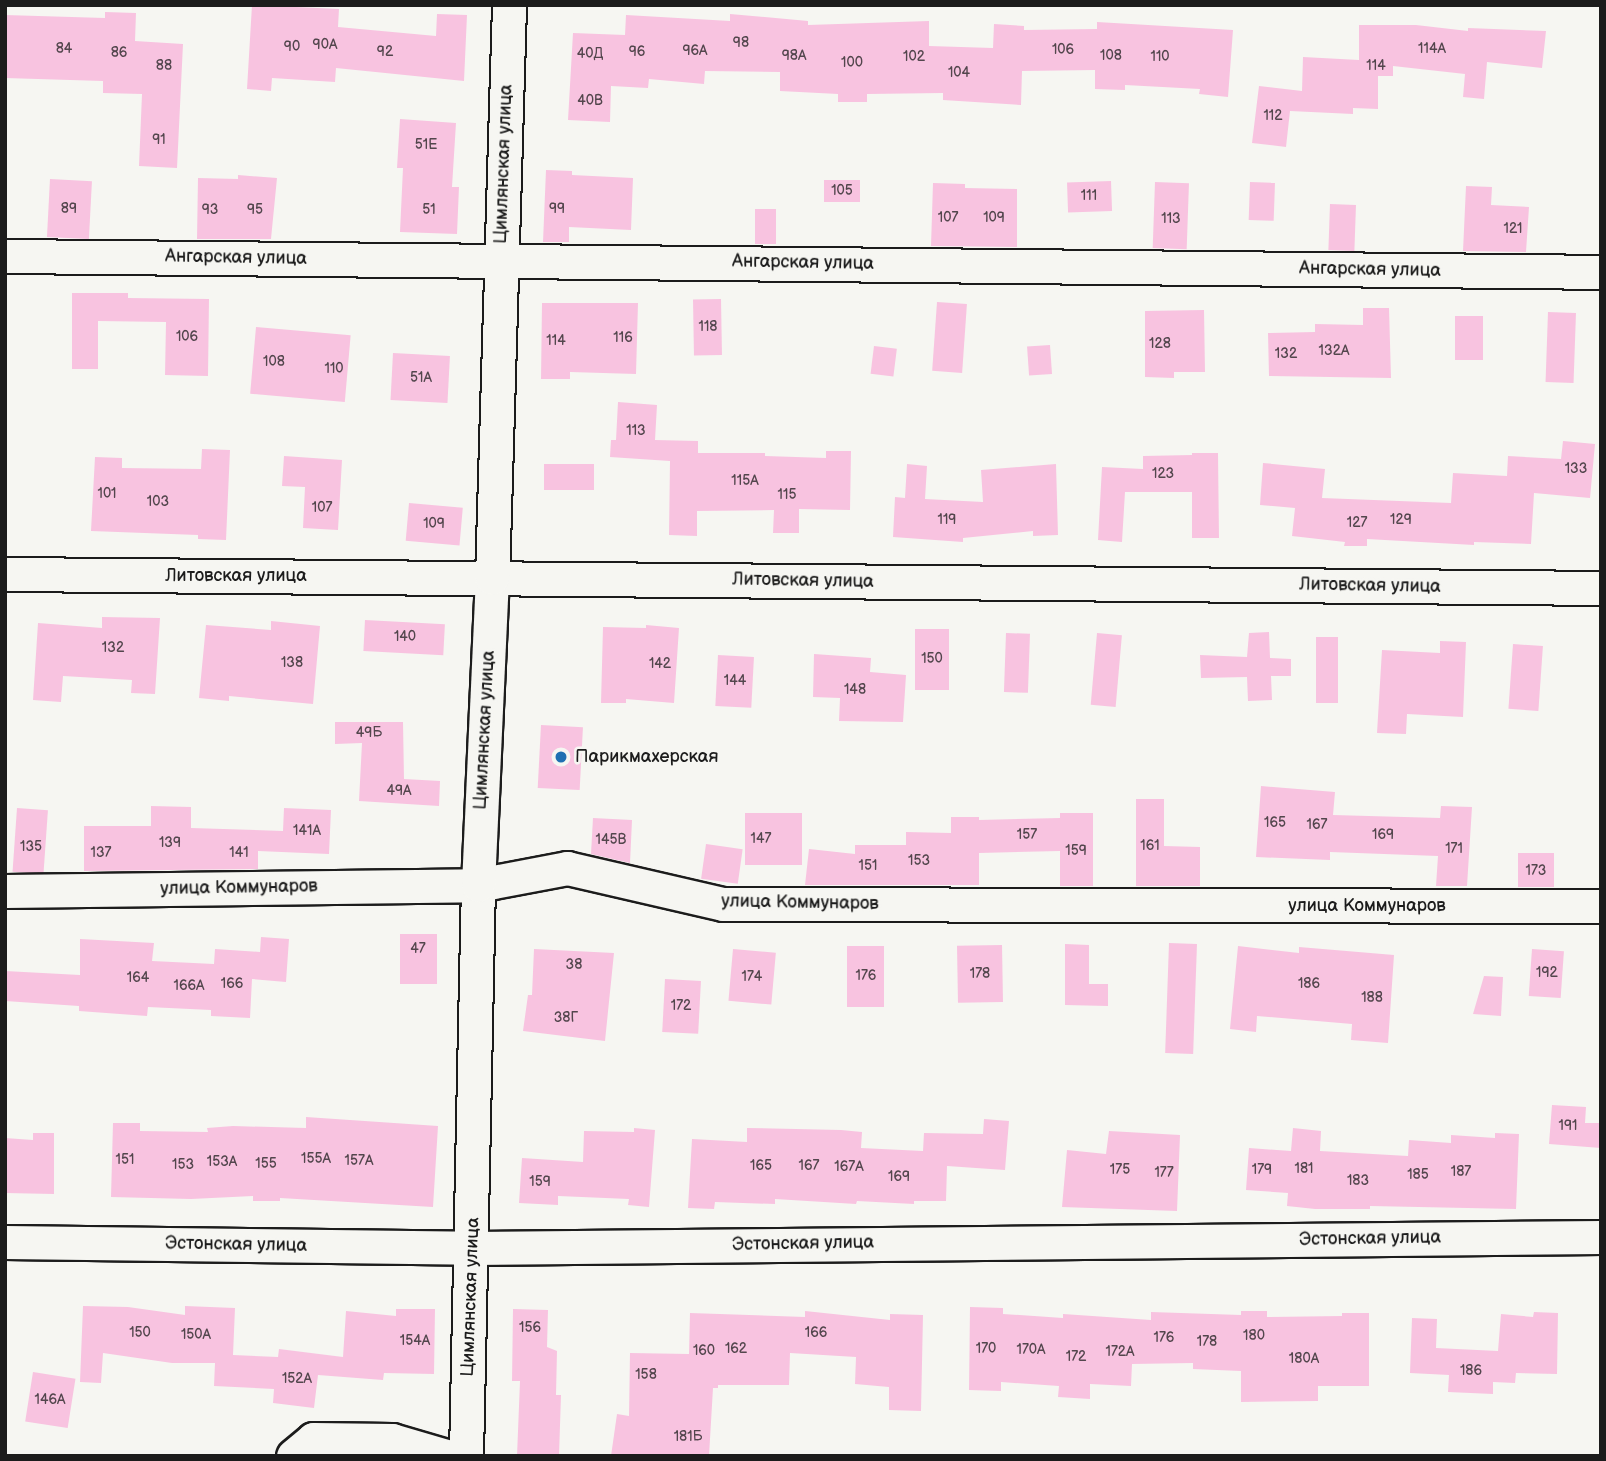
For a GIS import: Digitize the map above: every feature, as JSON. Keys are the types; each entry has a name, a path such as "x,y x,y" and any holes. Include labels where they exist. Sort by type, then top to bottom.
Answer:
{"street":[{"name":"Цимлянская улица","path":"466,1456 478,885 492,578 509,5"},
{"name":"Ангарская улица","path":"5,256 1601,272"},
{"name":"Литовская улица","path":"5,574 1601,588"},
{"name":"улица Коммунаров","path":"5,891 478,885 567,869 723,904 1601,906"},
{"name":"Эстонская улица","path":"5,1242 472,1248 1601,1237"},
{"path":"293,1456 313,1439 392,1440 446,1456"}],"building":[{"path":"252,5 339,9 338,27 436,36 437,14 467,15 464,81 336,68 335,82 272,78 271,91 247,89"},
{"path":"105,12 136,13 135,41 183,44 177,168 139,166 142,94 103,93 103,81 5,78 5,15 105,18"},
{"path":"730,14 808,21 808,25 929,21 929,46 993,48 994,24 1024,26 1024,30 1097,29 1097,22 1233,30 1228,97 1199,94 1200,89 1125,85 1125,90 1095,89 1095,70 1022,71 1021,105 943,100 943,93 867,94 867,102 838,102 838,94 780,91 780,72 705,71 704,84 649,79 648,88 611,86 610,122 568,120 573,33 625,35 626,15 730,21"},
{"path":"1359,25 1416,25 1468,31 1468,28 1546,31 1542,68 1487,62 1484,99 1463,97 1465,74 1393,66 1393,76 1378,76 1378,109 1353,108 1353,114 1290,111 1286,147 1252,143 1259,86 1302,91 1303,57 1359,60"},
{"path":"400,119 456,123 452,187 459,187 457,234 400,232 403,168 397,168"},
{"path":"546,170 572,171 572,175 633,178 631,230 569,227 569,242 543,242"},
{"path":"238,175 277,178 271,239 197,239 198,178 238,179"},
{"path":"50,179 92,181 89,239 47,237"},
{"path":"824,180 860,180 860,202 824,202"},
{"path":"1111,181 1112,211 1068,213 1067,183"},
{"path":"1155,182 1189,183 1187,249 1153,248"},
{"path":"1250,182 1275,183 1274,221 1249,220"},
{"path":"933,183 965,184 965,188 1017,189 1017,247 931,246"},
{"path":"1466,186 1492,187 1491,205 1529,207 1526,252 1463,251"},
{"path":"1330,204 1356,205 1354,251 1328,250"},
{"path":"755,209 776,209 776,244 755,244"},
{"path":"72,293 128,293 128,298 209,299 208,376 165,375 166,322 98,321 98,369 72,369"},
{"path":"693,299 721,299 722,355 694,355"},
{"path":"937,302 967,304 962,373 932,371"},
{"path":"542,303 638,303 636,374 570,372 570,379 541,379"},
{"path":"1363,308 1389,308 1391,378 1269,376 1268,333 1315,332 1315,324 1363,325"},
{"path":"1204,310 1205,372 1174,372 1174,378 1145,377 1145,311"},
{"path":"1548,312 1576,313 1574,383 1546,382"},
{"path":"1455,316 1483,316 1483,360 1455,360"},
{"path":"256,327 351,335 345,402 250,394"},
{"path":"1050,345 1052,374 1029,376 1027,347"},
{"path":"874,346 897,349 893,377 871,374"},
{"path":"393,353 450,356 447,403 391,400"},
{"path":"618,402 657,405 655,440 698,441 698,453 765,453 765,456 826,458 826,451 851,451 850,510 799,509 799,533 773,533 774,510 697,511 697,536 669,535 670,461 610,457 611,440 616,440"},
{"path":"1563,441 1595,444 1590,498 1534,493 1531,544 1474,542 1474,545 1367,539 1367,546 1344,546 1345,542 1292,536 1295,508 1260,505 1263,463 1325,469 1322,498 1451,503 1453,473 1507,476 1508,456 1561,459"},
{"path":"202,449 230,450 226,540 198,539 198,535 91,531 95,457 122,458 122,468 201,469"},
{"path":"1218,453 1219,538 1192,538 1192,492 1125,492 1122,542 1098,540 1102,467 1143,469 1143,456"},
{"path":"284,456 342,460 338,530 303,528 305,487 282,486"},
{"path":"544,464 594,464 594,490 544,490"},
{"path":"907,464 927,466 925,499 983,502 981,470 1056,464 1058,535 1033,536 1033,531 963,538 963,542 893,537 895,497 905,498"},
{"path":"409,503 463,508 459,546 406,541"},
{"path":"102,617 160,618 155,694 131,693 132,680 63,676 61,702 33,700 38,623 102,628"},
{"path":"365,620 445,624 443,655 363,651"},
{"path":"271,621 320,626 313,704 229,696 229,701 199,698 206,625 271,630"},
{"path":"646,625 679,628 674,703 626,699 626,703 601,703 603,627 646,628"},
{"path":"915,629 949,629 949,690 915,690"},
{"path":"1269,632 1270,658 1291,659 1291,676 1271,676 1272,700 1248,701 1247,677 1201,678 1200,655 1247,657 1249,633"},
{"path":"1006,633 1030,634 1028,693 1004,692"},
{"path":"1097,633 1122,635 1116,707 1091,705"},
{"path":"1316,637 1338,637 1338,703 1316,703"},
{"path":"1440,641 1466,642 1463,717 1407,714 1406,734 1377,733 1382,650 1440,653"},
{"path":"1513,644 1543,646 1538,711 1508,709"},
{"path":"814,654 871,658 870,672 906,675 903,722 839,721 840,698 813,697"},
{"path":"718,655 754,657 751,708 715,706"},
{"path":"335,722 403,722 404,779 440,781 439,806 359,801 362,743 335,744"},
{"name":"Парикмахерская","path":"541,725 583,727 580,790 538,788"},
{"path":"1261,786 1335,792 1333,815 1440,818 1441,806 1472,807 1467,886 1436,886 1438,856 1330,852 1330,860 1256,857"},
{"path":"1136,799 1164,799 1164,846 1200,847 1200,886 1136,886"},
{"path":"151,806 191,807 191,828 283,831 284,808 331,810 329,854 258,851 258,869 84,871 84,826 151,826"},
{"path":"17,808 48,810 43,874 13,872"},
{"path":"745,813 802,813 802,865 745,865"},
{"path":"1060,813 1093,813 1093,886 1060,886 1060,851 979,853 979,885 805,885 809,849 855,854 855,845 906,845 906,832 951,833 951,817 979,817 979,820 1060,818"},
{"path":"593,818 632,820 630,863 591,854"},
{"path":"706,844 743,849 738,884 701,879"},
{"path":"1518,853 1554,853 1554,887 1518,887"},
{"path":"400,934 437,934 437,984 400,984"},
{"path":"261,937 289,939 286,982 252,979 250,1018 211,1016 211,1010 148,1007 147,1016 79,1011 79,1006 5,1001 5,971 80,975 80,939 154,943 152,961 214,964 215,949 260,952"},
{"path":"1169,943 1197,944 1193,1054 1165,1053"},
{"path":"1065,944 1089,945 1089,984 1108,984 1108,1006 1065,1005"},
{"path":"1002,945 1003,1002 958,1003 957,946"},
{"path":"847,946 884,946 884,1007 847,1007"},
{"path":"1238,946 1299,953 1299,947 1394,955 1388,1043 1351,1040 1352,1024 1257,1016 1256,1032 1230,1029"},
{"path":"534,949 614,953 605,1041 523,1031 528,995 532,995"},
{"path":"733,949 776,953 771,1005 728,1001"},
{"path":"1532,949 1564,951 1561,998 1529,996"},
{"path":"1484,976 1503,977 1501,1016 1473,1014"},
{"path":"665,979 701,981 698,1034 662,1032"},
{"path":"1552,1105 1586,1107 1585,1123 1601,1123 1601,1148 1549,1144"},
{"path":"306,1117 438,1126 433,1207 280,1198 280,1201 253,1201 253,1196 191,1199 111,1197 113,1123 140,1123 140,1131 208,1132 207,1128 233,1126 306,1128"},
{"path":"984,1119 1009,1121 1005,1170 947,1166 946,1201 914,1201 914,1204 857,1201 856,1204 775,1199 775,1204 715,1202 714,1209 688,1208 692,1139 747,1142 747,1128 841,1130 862,1132 861,1148 923,1151 924,1133 983,1134"},
{"path":"634,1128 655,1130 649,1207 628,1205 629,1199 558,1196 558,1205 519,1203 522,1158 583,1162 584,1131 634,1132"},
{"path":"1293,1128 1321,1131 1320,1151 1408,1156 1409,1140 1451,1143 1451,1135 1495,1138 1495,1133 1519,1134 1516,1209 1370,1206 1370,1209 1315,1209 1287,1206 1288,1193 1246,1190 1249,1148 1291,1151"},
{"path":"1109,1131 1180,1135 1177,1211 1062,1207 1067,1150 1106,1154"},
{"path":"33,1133 54,1133 54,1194 5,1193 5,1138 33,1140"},
{"path":"83,1306 128,1307 185,1315 185,1306 235,1308 233,1355 278,1357 279,1349 343,1357 346,1311 396,1316 396,1309 435,1309 434,1374 384,1373 383,1380 318,1375 314,1408 273,1403 274,1389 214,1386 215,1363 172,1363 103,1353 101,1383 80,1382"},
{"path":"970,1307 1003,1308 1003,1314 1063,1318 1063,1314 1151,1320 1151,1312 1241,1315 1241,1311 1267,1311 1267,1317 1369,1313 1369,1386 1318,1386 1318,1401 1241,1402 1241,1371 1193,1369 1193,1363 1132,1364 1131,1386 1090,1384 1090,1399 1058,1397 1059,1386 1001,1382 1001,1391 969,1390"},
{"path":"513,1309 548,1310 547,1347 557,1351 556,1395 561,1395 559,1456 517,1456 520,1381 512,1381"},
{"path":"805,1311 890,1320 890,1314 923,1315 921,1411 889,1410 889,1387 855,1384 856,1357 790,1353 789,1385 718,1385 718,1388 713,1388 709,1456 611,1456 617,1414 629,1416 630,1353 689,1354 690,1313 805,1317"},
{"path":"1534,1312 1558,1313 1557,1374 1516,1373 1515,1383 1493,1382 1493,1394 1448,1392 1449,1375 1410,1373 1412,1318 1437,1319 1436,1348 1498,1351 1501,1314 1533,1317"},
{"path":"33,1372 75,1379 68,1428 25,1421"}],"place":[{"name":"Парикмахерская","path":"561,757"}]}
